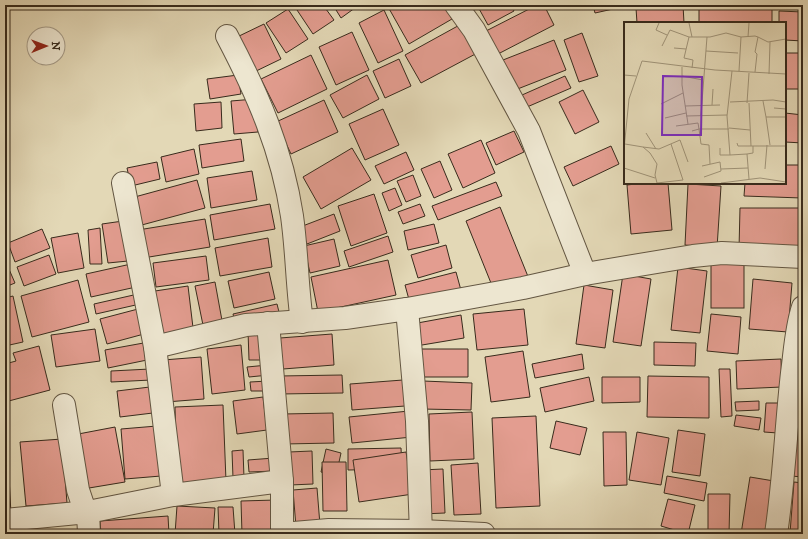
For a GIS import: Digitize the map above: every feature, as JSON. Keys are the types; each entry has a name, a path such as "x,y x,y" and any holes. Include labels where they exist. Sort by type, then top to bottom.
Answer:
{"street":[{"path":"456,5 474,30 529,131 585,274"},
{"path":"227,36 259,101 278,154 292,217 302,322"},
{"path":"123,183 156,347 173,495"},
{"path":"156,347 234,328 268,323 302,322 345,318 407,309 523,288 552,280 693,256 722,253 803,257"},
{"path":"776,534 797,330 803,307"},
{"path":"407,309 417,421 421,533"},
{"path":"268,323 282,482 282,534 329,530 484,534"},
{"path":"64,405 78,490 83,505 88,512 89,534"},
{"path":"5,520 88,512 173,495 282,482"}],"building":[{"path":"298,5 323,5 334,20 313,34 295,7"},
{"path":"333,5 359,5 341,18"},
{"path":"387,5 444,5 452,19 409,44"},
{"path":"477,5 511,5 514,11 488,25"},
{"path":"537,5 544,5 554,25 498,54 486,31"},
{"path":"593,5 631,5 595,13"},
{"path":"683,5 684,22 637,22 636,8"},
{"path":"699,5 772,5 772,22 699,22"},
{"path":"288,9 308,39 286,53 266,23"},
{"path":"384,10 403,51 378,63 359,23"},
{"path":"779,11 803,12 803,41 786,40 786,22 779,22"},
{"path":"465,22 481,51 421,83 405,55"},
{"path":"264,24 281,59 252,73 235,38"},
{"path":"352,32 369,70 336,85 319,47"},
{"path":"582,33 598,76 579,82 564,40"},
{"path":"554,40 566,70 515,90 503,60"},
{"path":"786,53 803,53 803,89 786,89"},
{"path":"311,55 327,89 278,113 261,79"},
{"path":"399,59 411,86 385,98 373,71"},
{"path":"238,75 241,94 210,99 207,79"},
{"path":"367,75 379,99 343,118 330,95"},
{"path":"565,76 571,88 527,107 522,95"},
{"path":"583,90 599,122 575,134 559,102"},
{"path":"255,99 258,132 234,134 231,101"},
{"path":"324,100 338,132 291,154 276,122"},
{"path":"221,102 222,128 196,131 194,104"},
{"path":"383,109 399,145 365,160 349,124"},
{"path":"786,113 803,115 803,143 786,142"},
{"path":"514,131 524,152 496,165 486,143"},
{"path":"241,139 244,161 202,168 199,145"},
{"path":"481,140 495,173 463,188 448,154"},
{"path":"611,146 619,164 573,186 564,167"},
{"path":"352,148 371,180 321,209 303,177"},
{"path":"194,149 199,174 166,182 161,157"},
{"path":"406,152 414,170 384,184 375,166"},
{"path":"440,161 452,190 434,198 421,169"},
{"path":"157,162 160,179 131,186 127,168"},
{"path":"786,165 803,165 802,198 744,196 745,184 786,184"},
{"path":"252,171 257,200 211,208 207,178"},
{"path":"413,175 421,196 406,202 397,181"},
{"path":"197,180 205,208 138,226 131,198"},
{"path":"496,182 502,196 438,220 432,206"},
{"path":"668,184 672,230 631,234 627,185"},
{"path":"688,184 721,186 717,248 685,245"},
{"path":"395,188 402,205 389,211 382,193"},
{"path":"374,194 387,233 351,246 338,206"},
{"path":"270,204 275,229 214,240 210,215"},
{"path":"420,204 425,216 403,224 398,212"},
{"path":"500,207 529,279 495,293 466,221"},
{"path":"740,208 803,208 803,250 739,249"},
{"path":"334,214 340,231 307,244 300,227"},
{"path":"205,219 210,247 143,258 138,230"},
{"path":"123,221 128,261 108,263 102,224"},
{"path":"434,224 439,243 408,250 404,231"},
{"path":"100,228 102,264 90,264 88,230"},
{"path":"42,229 50,248 15,262 8,243"},
{"path":"78,233 84,268 58,273 51,238"},
{"path":"388,236 393,252 349,267 344,251"},
{"path":"268,238 272,267 220,276 215,248"},
{"path":"334,239 340,266 310,273 304,246"},
{"path":"446,245 452,268 418,278 411,255"},
{"path":"49,255 56,274 24,286 17,267"},
{"path":"206,256 209,280 156,287 153,263"},
{"path":"5,260 15,283 5,287"},
{"path":"388,260 396,295 318,312 311,277"},
{"path":"711,260 744,260 744,308 711,308"},
{"path":"131,264 136,287 91,297 86,274"},
{"path":"678,267 707,271 700,333 671,330"},
{"path":"269,272 275,299 234,308 228,281"},
{"path":"456,272 462,294 411,307 405,285"},
{"path":"623,274 651,279 641,346 613,342"},
{"path":"753,279 792,283 788,332 749,329"},
{"path":"78,280 89,322 32,337 21,296"},
{"path":"215,282 223,326 204,330 195,286"},
{"path":"584,285 613,290 605,348 576,344"},
{"path":"188,286 194,336 162,340 155,291"},
{"path":"138,294 140,304 96,314 94,304"},
{"path":"13,296 23,342 5,346 5,298"},
{"path":"277,304 279,312 235,322 233,314"},
{"path":"138,309 144,334 107,344 100,319"},
{"path":"524,309 528,345 477,350 473,314"},
{"path":"711,314 741,317 738,354 707,351"},
{"path":"461,315 464,338 416,346 412,324"},
{"path":"95,329 100,361 56,367 51,335"},
{"path":"248,331 263,331 264,360 249,360"},
{"path":"332,334 334,365 283,369 280,338"},
{"path":"149,342 152,359 108,368 105,350"},
{"path":"654,342 696,343 695,366 654,365"},
{"path":"241,345 245,390 212,394 207,349"},
{"path":"39,346 50,390 5,402 5,364 16,361 13,353"},
{"path":"420,349 468,349 468,377 419,377"},
{"path":"523,351 530,397 491,402 485,357"},
{"path":"582,354 584,369 535,378 532,364"},
{"path":"201,357 204,399 166,402 163,360"},
{"path":"781,359 782,387 737,389 736,361"},
{"path":"268,365 269,375 249,377 247,367"},
{"path":"150,369 151,380 111,382 111,371"},
{"path":"719,369 730,369 732,416 721,417"},
{"path":"342,375 343,393 280,394 279,376"},
{"path":"648,376 709,377 709,418 647,417"},
{"path":"589,377 594,401 545,412 540,388"},
{"path":"602,377 640,377 640,402 602,403"},
{"path":"798,378 803,378 803,432 793,431"},
{"path":"403,380 405,406 352,410 350,384"},
{"path":"268,381 268,391 251,391 250,382"},
{"path":"423,381 472,383 471,410 422,409"},
{"path":"158,386 161,412 120,417 117,391"},
{"path":"263,397 267,430 237,434 233,401"},
{"path":"759,401 759,410 736,411 735,402"},
{"path":"766,403 780,403 778,433 764,432"},
{"path":"223,405 226,481 177,483 175,407"},
{"path":"409,411 412,437 352,443 349,417"},
{"path":"472,412 474,459 430,461 429,414"},
{"path":"333,413 334,443 284,444 283,414"},
{"path":"736,415 761,418 759,430 734,426"},
{"path":"536,416 540,506 496,508 492,418"},
{"path":"556,421 587,428 580,455 550,448"},
{"path":"157,426 161,476 125,479 121,429"},
{"path":"115,427 125,482 83,489 73,435"},
{"path":"678,430 705,434 700,476 672,472"},
{"path":"603,432 626,432 627,485 604,486"},
{"path":"637,432 669,438 661,485 629,480"},
{"path":"62,439 67,503 26,506 20,442"},
{"path":"794,439 803,439 803,477 791,476"},
{"path":"401,448 402,469 348,470 348,449"},
{"path":"326,449 341,453 336,476 321,472"},
{"path":"243,450 244,478 233,478 232,451"},
{"path":"312,451 313,484 290,485 289,452"},
{"path":"406,452 413,494 359,502 353,460"},
{"path":"5,458 8,458 11,514 5,514"},
{"path":"274,458 275,471 249,472 248,460"},
{"path":"322,462 346,462 347,511 323,511"},
{"path":"478,463 481,514 454,515 451,465"},
{"path":"443,469 445,513 422,514 421,470"},
{"path":"667,476 707,483 704,501 664,493"},
{"path":"750,477 780,482 772,534 741,534"},
{"path":"794,482 803,483 803,534 790,533"},
{"path":"317,488 320,525 296,527 293,490"},
{"path":"708,494 730,494 729,534 708,534"},
{"path":"668,499 695,505 688,534 661,526"},
{"path":"276,500 276,534 242,534 241,501"},
{"path":"177,506 215,508 213,534 175,534"},
{"path":"218,507 233,507 235,534 219,534"},
{"path":"168,516 169,534 101,534 100,521"}]}
